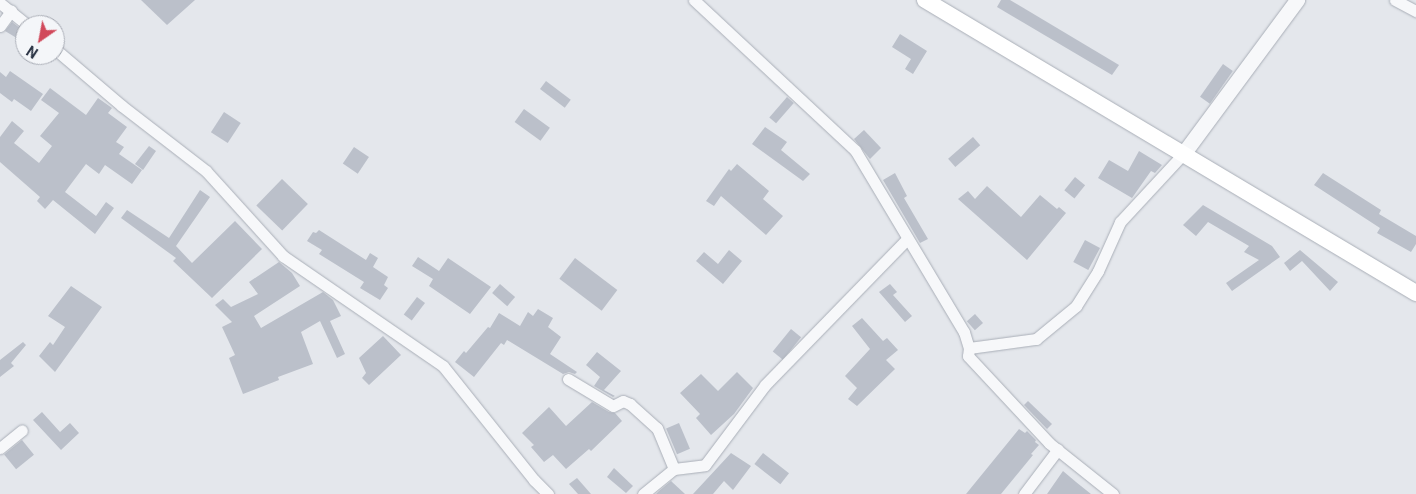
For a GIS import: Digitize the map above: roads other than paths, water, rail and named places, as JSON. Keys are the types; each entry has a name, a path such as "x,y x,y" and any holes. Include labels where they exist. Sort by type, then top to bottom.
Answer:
{"main road":[{"path":"926,0 1416,293"}],"street":[{"path":"694,0 855,150 964,332 969,348 968,356 1058,449 1113,494"},
{"path":"969,348 1036,339 1076,306 1098,271 1120,222 1182,154 1297,0"},
{"path":"1394,0 1416,11"},
{"path":"0,3 16,15"},
{"path":"0,26 11,11"},
{"path":"65,58 122,106 206,171 282,256 443,366 534,480 548,494"},
{"path":"643,494 674,470 705,465 766,385 907,239"},
{"path":"568,379 613,406 623,401 657,428 674,470"},
{"path":"0,448 22,430"},
{"path":"1024,494 1058,449"}]}
